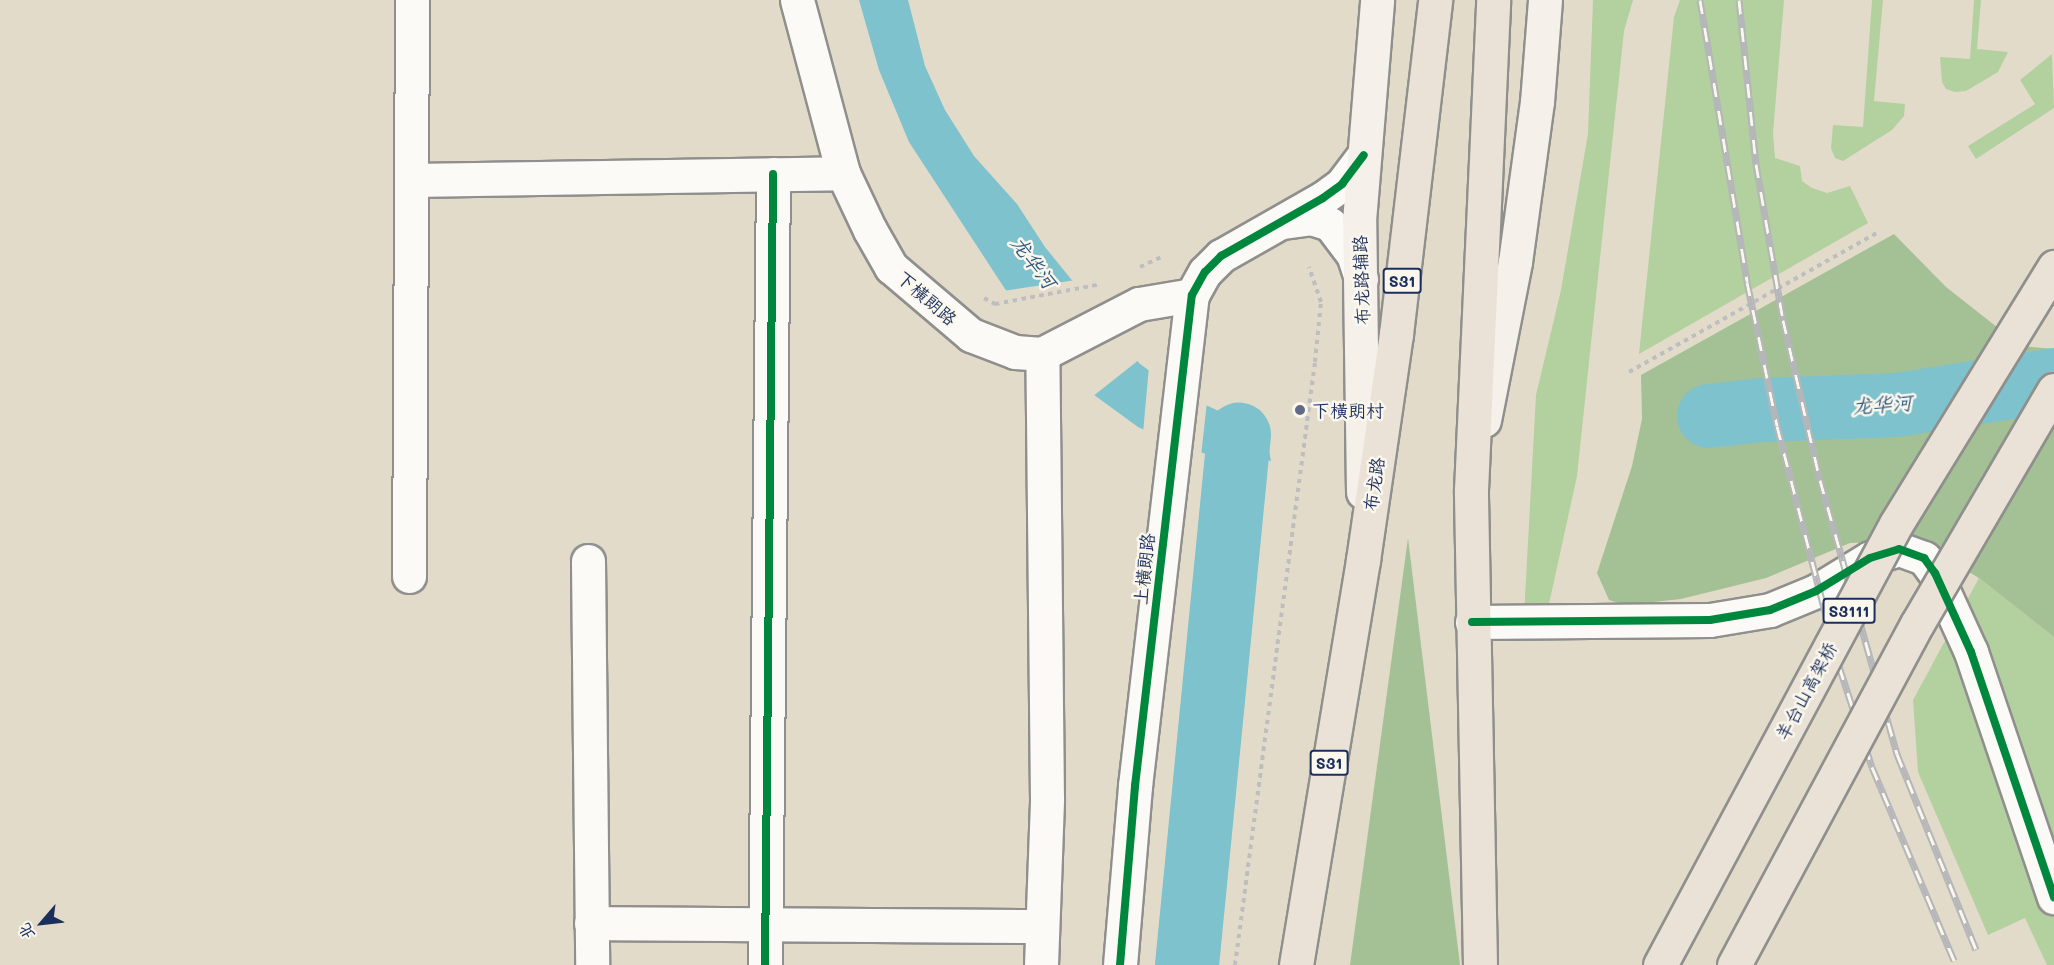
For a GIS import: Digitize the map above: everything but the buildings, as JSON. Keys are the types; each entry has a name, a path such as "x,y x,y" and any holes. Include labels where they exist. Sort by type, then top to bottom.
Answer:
{"main road":[{"name":"布龙路辅路","path":"1363,561 1359,221 1377,0"},
{"name":"布龙路","path":"1296,965 1363,561 1396,334 1435,0"},
{"path":"1480,965 1471,490 1493,0"},
{"path":"1471,490 1515,262 1537,102 1545,0"},
{"name":"羊台山高架桥","path":"1660,965 1896,524 2054,267"},
{"path":"1734,965 1917,624 2054,390"}],"street":[{"path":"409,576 412,0"},
{"name":"下横朗路","path":"796,0 843,173 870,230 899,274 971,335 1015,352 1042,354"},
{"name":"上横朗路","path":"1120,965 1171,468 1192,295 1205,272 1221,256 1281,223 1342,184 1364,155"},
{"path":"412,180 843,173"},
{"path":"765,965 773,174"},
{"path":"1281,223 1311,218 1330,224 1353,254 1361,279"},
{"path":"1041,965 1047,799 1042,354 1119,312 1139,304 1192,295"},
{"path":"1472,622 1710,620 1770,610 1816,591 1870,558 1899,549 1924,558 1935,573 1971,652 2054,897"},
{"path":"588,561 592,965"},
{"path":"591,923 1041,926"}],"path":[{"path":"1629,372 1878,232"},
{"path":"1235,965 1315,362 1321,302 1309,267"},
{"path":"978,295 995,304 1100,284"}],"green space":[{"path":"1593,0 1633,0 1624,31 1577,476 1549,604 1539,631 1524,616 1536,395 1561,290 1588,134"},
{"path":"1680,0 1784,0 1773,133 1775,158 1800,166 1802,181 1812,188 1827,193 1850,186 1868,223 1639,354 1674,17"},
{"path":"1872,0 1883,0 1874,101 1905,104 1904,116 1892,130 1843,161 1835,158 1831,148 1833,125 1863,127"},
{"path":"1974,0 1981,0 1977,49 2008,52 1998,72 1966,91 1955,92 1946,89 1942,82 1940,57 1970,59"},
{"path":"2052,54 2054,108 1976,159 1968,146 2035,104 2020,80"},
{"path":"1894,234 1946,287 2021,346 2054,349 2054,637 1979,578 1916,541 1850,543 1766,578 1681,599 1625,605 1609,600 1597,573 1632,466 1642,419 1641,375"},
{"path":"1408,538 1460,965 1350,965"},
{"path":"1979,578 2054,637 2054,965 2047,965 2025,918 1988,935 1918,772 1913,700"}],"water":[{"path":"859,0 908,0 925,66 945,110 974,156 1017,204 1045,247 1140,364 1180,393 1223,413 1263,419 1271,461 1247,457 1224,459 1182,447 1138,427 1090,392 1005,289 909,142 879,70"}],"pier":[{"path":"1076,280 1140,359 1092,397 1003,291"},
{"path":"1149,366 1182,390 1207,402 1201,456 1143,433"}],"waterway":[{"name":"龙华河","path":"1709,416 1762,410 1897,405 2054,380"},
{"path":"1187,965 1239,435"}],"railway":[{"path":"1700,0 1747,282 1777,426 1839,666 1872,767 1954,960"},
{"path":"1739,0 1756,164 1783,320 1820,480 1897,754 1976,950"}],"cycle path":[{"path":"1120,965 1135,786 1192,295 1205,272 1221,256 1323,198 1342,184 1364,155"},
{"path":"765,965 773,174"},
{"path":"1472,622 1710,620 1770,610 1816,591 1870,558 1899,549 1924,558 1935,573 1971,652 2054,897"}],"place":[{"name":"下横朗村","path":"1300,410"}]}
